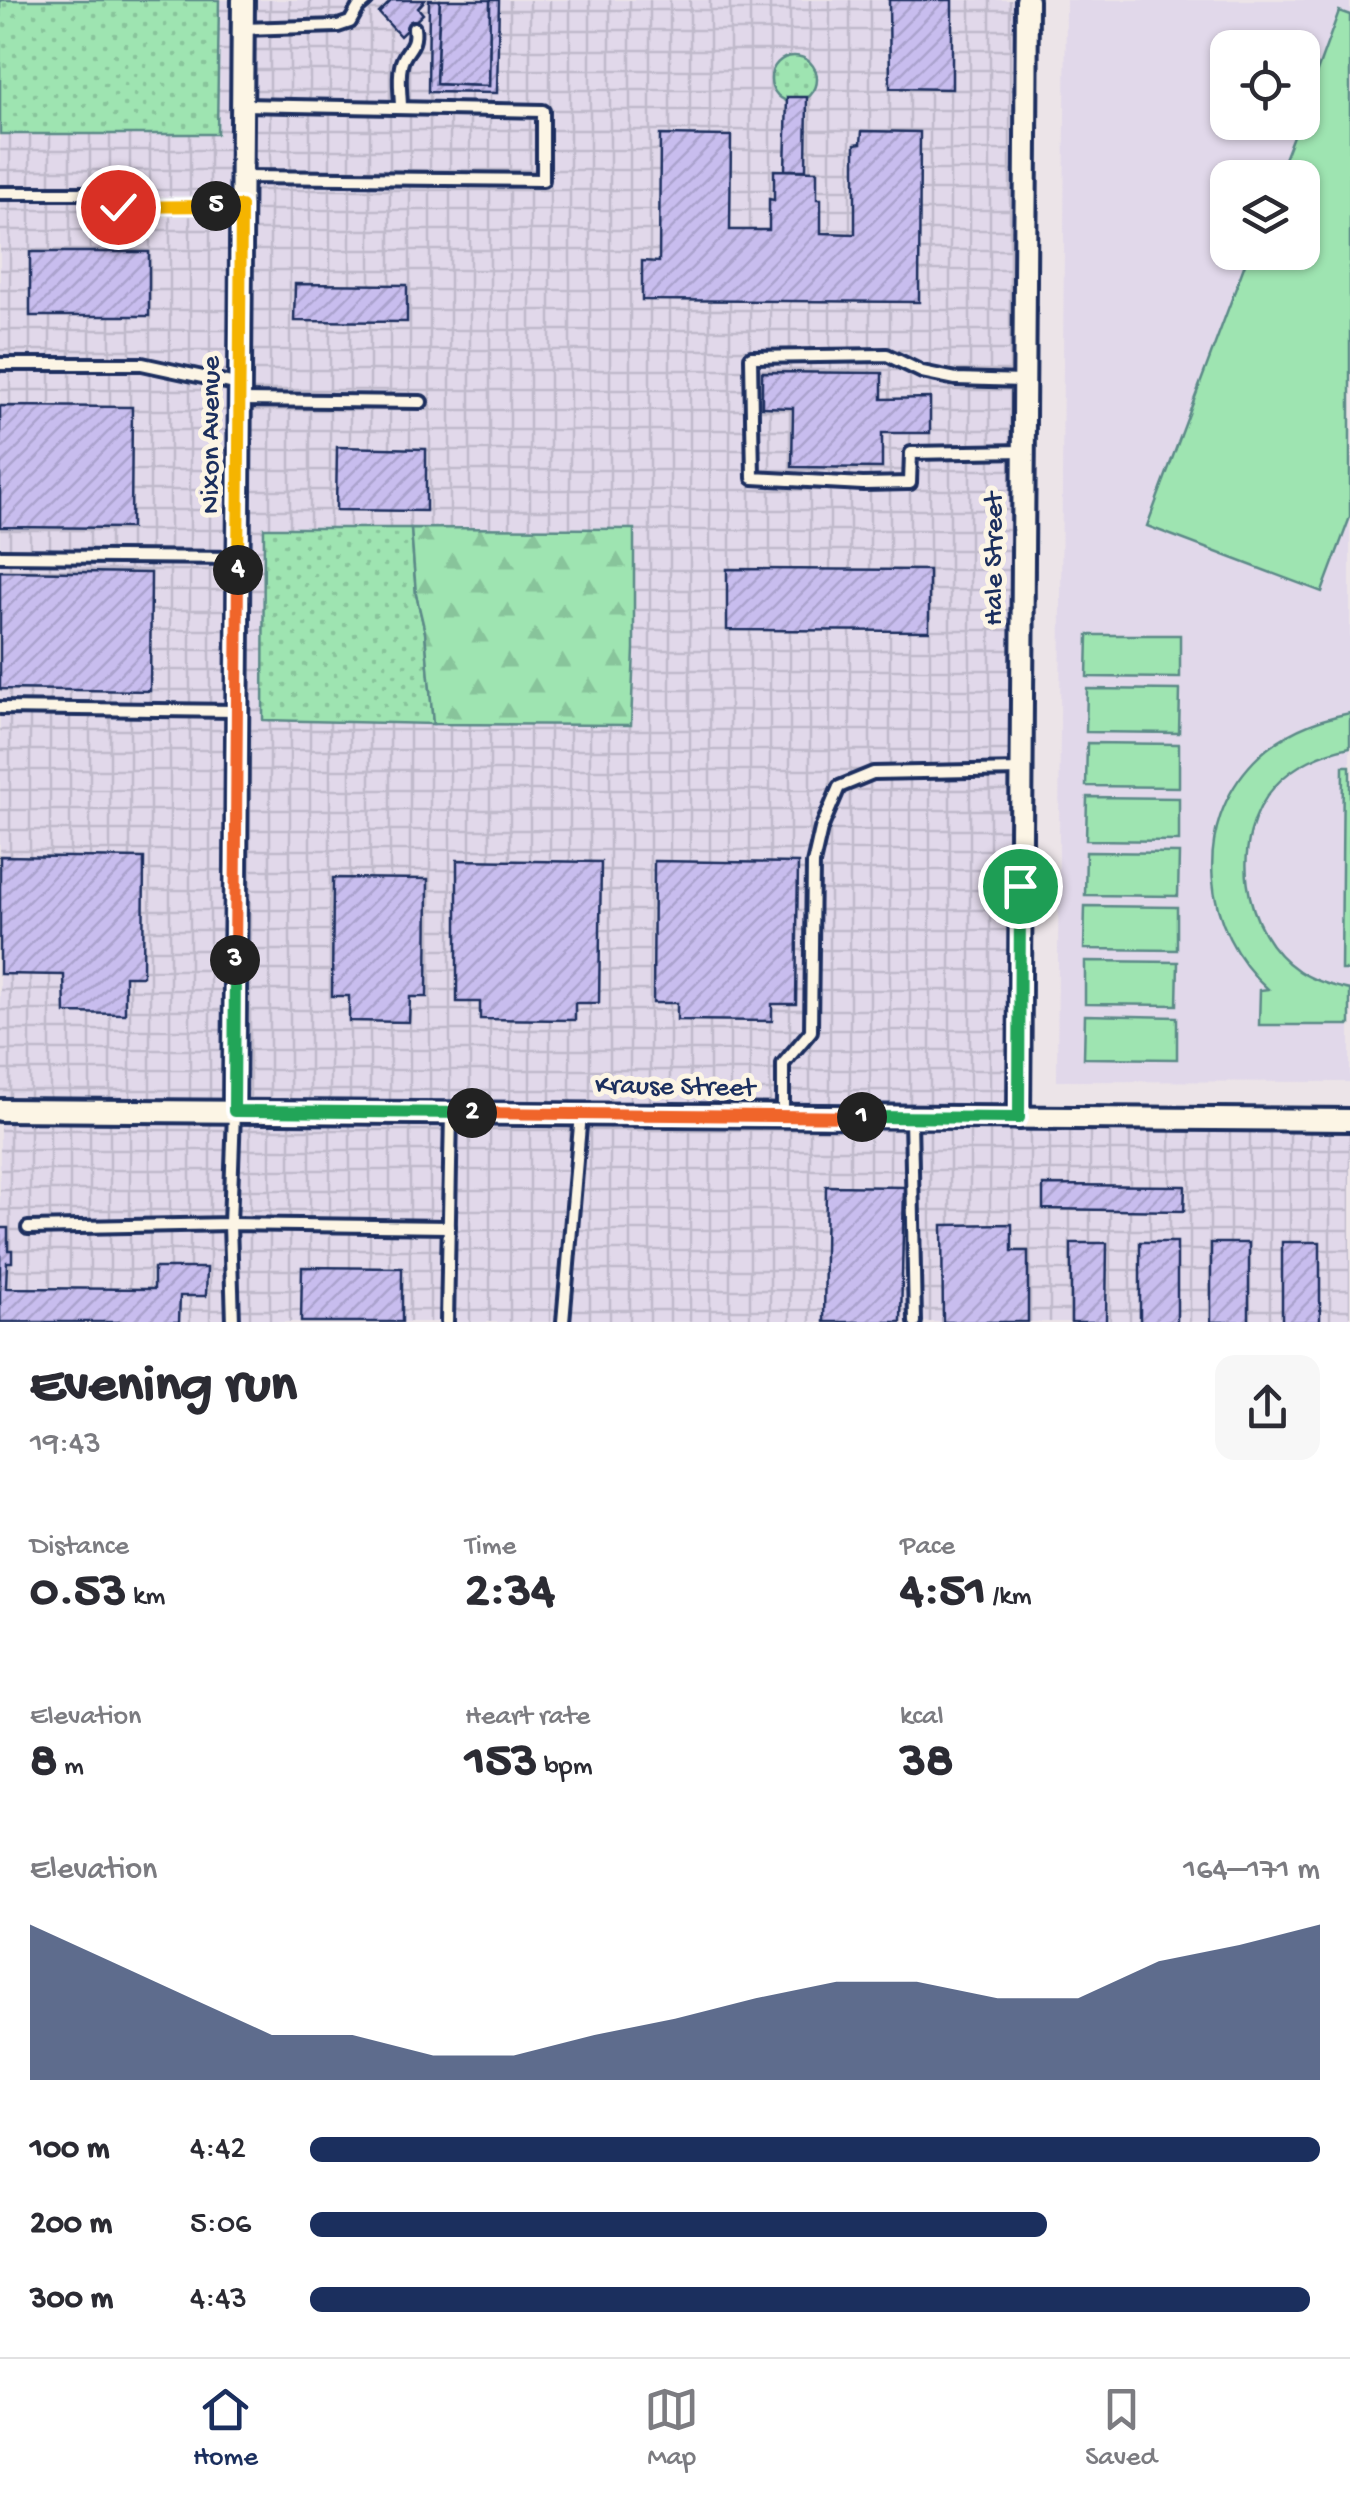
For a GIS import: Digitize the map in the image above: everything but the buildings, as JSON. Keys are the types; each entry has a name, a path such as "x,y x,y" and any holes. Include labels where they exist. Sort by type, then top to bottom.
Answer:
{"street":[{"name":"Nixon Avenue","path":"234,1111 243,0"},
{"name":"Hale Street","path":"1019,1118 1026,0"},
{"name":"Krause Street","path":"0,1110 1350,1120"}],"lane":[{"path":"242,29 338,26 350,22 367,0"},
{"path":"401,108 401,62 413,46 414,28"},
{"path":"241,176 543,180 544,111 242,105"},
{"path":"0,193 118,193 118,207 241,206"},
{"path":"1023,451 911,453 910,483 753,478 751,356 887,355 922,372 956,379 1024,381"},
{"path":"0,364 142,364 240,392 421,402"},
{"path":"0,556 238,558"},
{"path":"0,708 237,711"},
{"path":"783,1116 783,1064 811,1032 813,864 821,829 839,787 874,774 1021,770"},
{"path":"233,1322 230,1224 234,1111"},
{"path":"447,1322 451,1113"},
{"path":"563,1322 581,1114"},
{"path":"911,1118 915,1322"},
{"path":"28,1228 230,1224 449,1227"}],"shaded area":[{"path":"0,0 1027,0 1019,1117 1350,1120 1350,1322 0,1322"},
{"path":"1066,0 1350,0 1350,1082 1057,1081"}],"green space":[{"path":"0,0 219,0 217,134 0,134"},
{"path":"1339,11 1350,15 1350,517 1322,592 1147,526 1243,270 1320,270 1320,160 1284,160 1291,140 1320,140 1320,63"},
{"path":"794,56 810,63 817,79 810,95 794,102 778,95 771,79 778,63"},
{"path":"264,528 411,528 433,724 263,720"},
{"path":"411,528 634,529 631,725 433,724"},
{"path":"1088,635 1180,635 1180,678 1087,677"},
{"path":"1087,689 1180,690 1179,733 1086,732"},
{"path":"1350,713 1350,747 1310,760 1275,786 1260,808 1247,858 1248,884 1264,933 1279,954 1299,971 1350,990 1350,1025 1259,1025 1260,990 1268,989 1229,938 1218,908 1213,847 1220,816 1234,787 1264,751 1298,729"},
{"path":"1087,743 1179,744 1179,787 1086,786"},
{"path":"1343,766 1350,766 1350,970 1341,970"},
{"path":"1087,797 1179,798 1179,841 1086,840"},
{"path":"1086,852 1179,853 1178,896 1085,895"},
{"path":"1085,906 1177,907 1177,950 1084,949"},
{"path":"1085,961 1178,962 1177,1005 1085,1004"},
{"path":"1085,1015 1177,1017 1177,1059 1084,1058"}],"route":[{"path":"118,207 241,206 234,1111 1019,1118 1020,886"}]}
